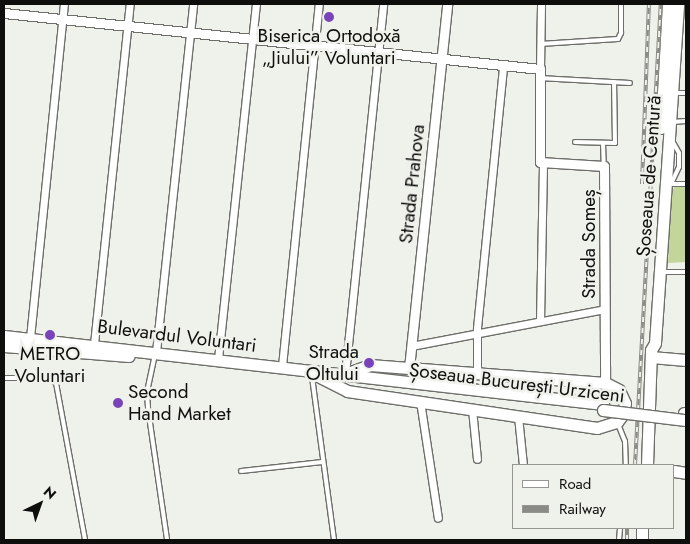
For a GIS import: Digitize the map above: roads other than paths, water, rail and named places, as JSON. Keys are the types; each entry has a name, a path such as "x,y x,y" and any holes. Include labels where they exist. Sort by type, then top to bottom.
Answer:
{"main road":[{"name":"Șoseaua de Centură","path":"649,464 651,353 648,342 668,4"},
{"name":"Șoseaua de Centură","path":"651,353 655,342 668,184 669,122 682,28 678,4"},
{"name":"Bulevardul Voluntari","path":"4,336 94,344 155,356 316,377 345,377"},
{"name":"Bulevardul Voluntari","path":"4,346 218,359 282,366 345,377"},
{"path":"651,353 686,360"},
{"path":"316,377 347,391 597,428 617,422 623,414 624,400 619,390 605,383 370,365 345,377"},
{"name":"Șoseaua București Urziceni","path":"345,377 685,417"}],"street":[{"path":"30,338 64,4"},
{"path":"94,344 130,4"},
{"path":"155,356 192,4"},
{"path":"218,359 256,4"},
{"path":"282,366 319,4"},
{"path":"345,377 383,4"},
{"name":"Strada Prahova","path":"408,368 447,4"},
{"path":"540,321 543,164 539,159 541,4"},
{"path":"4,13 503,66 540,74"},
{"path":"477,373 477,334 503,66"},
{"name":"Strada Someș","path":"543,164 604,166 605,383"},
{"path":"411,346 605,309"},
{"path":"420,401 438,518"},
{"path":"472,409 477,459"},
{"path":"518,416 523,464"}],"lane":[{"path":"540,44 618,40 621,33 621,4"},
{"path":"540,74 630,83"},
{"path":"575,142 615,143 614,82"},
{"path":"672,93 686,93"},
{"path":"669,122 686,121"},
{"path":"603,143 604,166"},
{"path":"668,184 686,184"},
{"path":"660,272 686,272"},
{"path":"155,356 148,393 148,409 166,540"},
{"path":"316,377 323,462 334,540"},
{"path":"4,378 48,378 56,383 86,540"},
{"path":"617,422 624,441 626,464"},
{"path":"241,471 323,462"}],"railway":[{"path":"642,184 649,4"},
{"path":"635,464 661,4"},
{"path":"627,529 627,540"}],"place":[{"name":"Biserica Ortodoxă „Jiului” Voluntari","path":"329,17"},
{"name":"METRO Voluntari","path":"50,335"},
{"name":"Strada Oltului","path":"369,363"},
{"name":"Second Hand Market","path":"118,403"}]}
